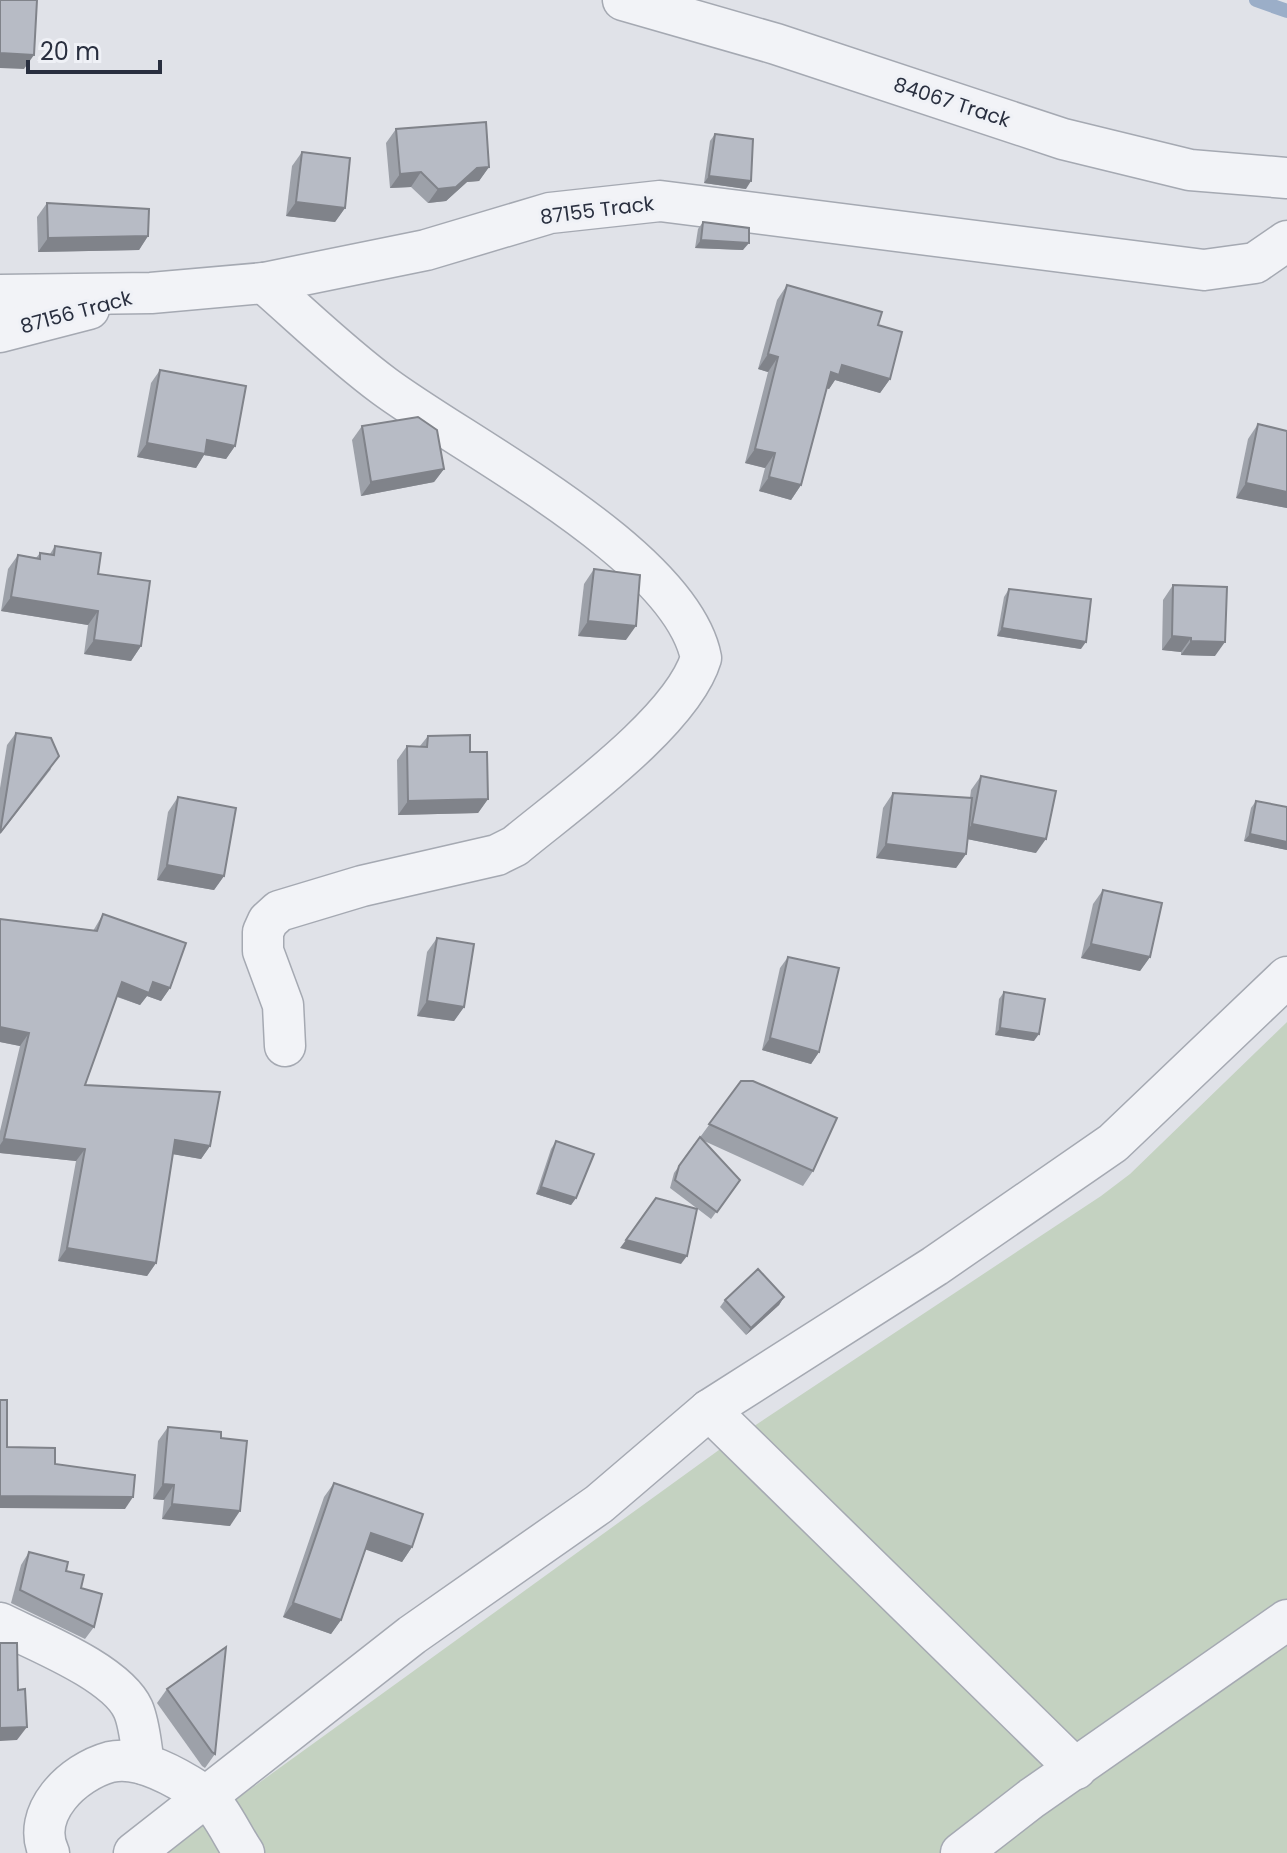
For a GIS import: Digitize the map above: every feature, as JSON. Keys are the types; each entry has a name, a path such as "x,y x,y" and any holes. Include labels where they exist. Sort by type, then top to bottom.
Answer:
{"street":[{"name":"84067 Track","path":"623,0 776,44 1063,139 1190,170 1287,178"},
{"name":"87155 Track","path":"0,295 151,293 264,283 426,250 550,213 660,201 1204,270 1255,263 1287,241"},
{"path":"264,283 384,386 567,508 634,562 680,607 691,624 701,658 686,691 660,719 515,846 497,855 362,886 291,907 279,911 268,921 263,951 283,1005 285,1046"},
{"name":"87156 Track","path":"0,332 151,293"},
{"path":"134,1853 205,1794 412,1635 599,1504 709,1410 935,1266 1113,1143 1287,977"},
{"path":"709,1410 1076,1769"},
{"path":"961,1853 1287,1620"},
{"path":"0,1623 90,1670 118,1691 134,1712 144,1764"},
{"path":"49,1853 44,1829 56,1797 72,1783 110,1762 144,1764 205,1794 244,1853"}],"green space":[{"path":"1287,1022 1287,1853 162,1853 730,1442 1101,1196 1130,1174"}],"building":[{"path":"0,0 37,0 34,55 0,53"},
{"path":"486,122 489,167 477,168 456,187 438,189 421,172 400,174 396,129"},
{"path":"715,134 753,139 751,181 709,176"},
{"path":"302,152 350,158 345,208 296,202"},
{"path":"47,203 149,209 148,236 48,238"},
{"path":"703,222 749,228 749,243 701,240"},
{"path":"787,285 882,312 878,325 902,332 890,379 842,365 839,375 831,372 801,485 769,477 775,453 755,449 778,357 768,354"},
{"path":"160,370 246,386 235,446 207,440 205,454 147,443"},
{"path":"418,417 437,430 444,469 371,482 362,426"},
{"path":"1258,424 1287,431 1287,492 1246,483"},
{"path":"55,546 101,553 98,574 150,581 141,646 94,640 98,611 11,597 18,555 40,559 40,553 54,555"},
{"path":"594,569 640,575 636,626 588,621"},
{"path":"1173,585 1227,587 1225,642 1191,641 1191,638 1172,636"},
{"path":"1009,589 1091,599 1086,642 1002,628"},
{"path":"16,733 51,738 59,756 0,833"},
{"path":"470,735 470,752 487,752 488,799 408,801 407,746 427,747 428,736"},
{"path":"981,776 1056,791 1046,839 972,824"},
{"path":"893,793 972,798 966,854 886,844"},
{"path":"178,797 236,808 224,876 167,865"},
{"path":"1256,801 1287,807 1287,842 1250,834"},
{"path":"1103,890 1162,903 1150,957 1091,944"},
{"path":"103,914 186,943 170,988 153,982 149,993 122,982 85,1085 220,1092 210,1146 175,1140 156,1263 67,1248 85,1149 4,1139 29,1033 0,1027 0,919 97,931"},
{"path":"437,938 474,944 464,1007 427,1001"},
{"path":"788,957 839,968 819,1052 770,1038"},
{"path":"1004,992 1045,999 1039,1034 1000,1028"},
{"path":"741,1081 753,1081 837,1118 813,1171 709,1124"},
{"path":"700,1137 740,1180 717,1212 675,1180 679,1166"},
{"path":"556,1141 594,1154 576,1198 541,1187"},
{"path":"656,1198 697,1209 687,1256 626,1240"},
{"path":"758,1269 784,1297 751,1328 725,1300"},
{"path":"0,1400 7,1400 7,1447 55,1448 55,1464 135,1475 133,1497 0,1496"},
{"path":"168,1427 221,1432 221,1438 247,1441 240,1511 172,1504 174,1485 163,1484"},
{"path":"334,1483 423,1514 412,1547 371,1533 341,1620 293,1603"},
{"path":"29,1552 68,1562 66,1571 84,1575 81,1588 102,1594 94,1627 20,1590"},
{"path":"0,1643 17,1643 18,1690 25,1689 27,1727 0,1728"},
{"path":"226,1647 215,1754 167,1689"}],"waterway":[{"path":"1256,0 1287,11"}]}
